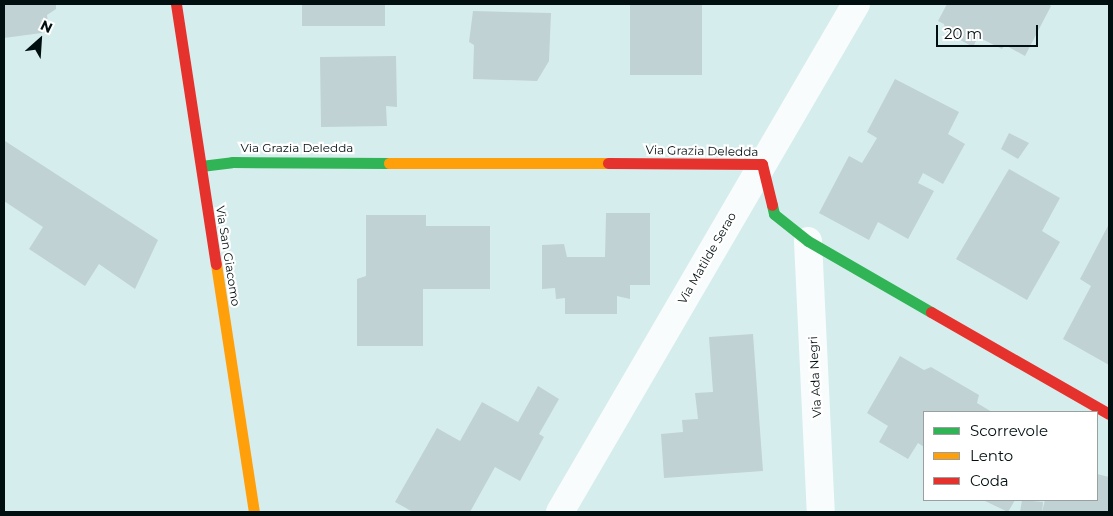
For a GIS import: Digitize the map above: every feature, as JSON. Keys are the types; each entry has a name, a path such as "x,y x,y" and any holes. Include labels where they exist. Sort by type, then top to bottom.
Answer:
{"street":[{"name":"Via San Giacomo","path":"176,4 254,512"},
{"name":"Via Matilde Serao","path":"560,512 856,4"},
{"name":"Via Grazia Deledda","path":"201,166 232,162 762,164 774,214 808,241 1109,414"},
{"name":"Via Ada Negri","path":"808,241 821,512"}],"building":[{"path":"4,4 56,4 56,9 47,15 49,32 4,38"},
{"path":"302,4 385,4 385,26 302,26"},
{"path":"630,4 702,4 702,75 630,75"},
{"path":"947,4 1048,4 1051,6 1025,56 1005,45 1002,49 978,37 973,47 946,32 944,24 938,21"},
{"path":"473,11 551,13 549,61 537,81 473,79 474,45 469,42"},
{"path":"396,56 397,107 386,106 387,126 321,127 320,57"},
{"path":"895,79 959,112 948,134 965,144 943,184 923,173 918,183 934,191 908,239 878,222 869,240 819,213 849,156 862,163 877,138 867,132"},
{"path":"1009,133 1029,143 1018,159 1001,149"},
{"path":"5,141 158,240 135,289 99,264 85,286 29,249 43,227 4,201"},
{"path":"1009,169 1060,198 1042,231 1060,242 1027,300 956,259"},
{"path":"606,213 650,213 650,285 630,285 630,299 617,296 617,314 565,314 565,298 556,299 555,288 542,289 542,245 564,244 567,257 605,257"},
{"path":"366,215 426,215 426,226 490,226 490,289 423,289 423,346 357,346 357,279 366,276"},
{"path":"1109,224 1109,365 1063,339 1091,286 1080,279"},
{"path":"753,334 763,471 664,478 661,434 683,432 682,420 698,419 695,393 713,392 709,337"},
{"path":"900,356 924,370 931,367 979,395 977,403 990,411 923,411 923,446 918,443 908,459 879,442 888,426 867,413"},
{"path":"538,386 559,399 539,434 544,437 520,481 495,467 470,512 413,512 395,502 437,428 460,441 482,402 518,422"},
{"path":"1098,474 1109,477 1109,512 1042,512 1045,501 1098,501"},
{"path":"985,501 1014,501 1008,512"},
{"path":"1022,501 1043,502 1042,512 1020,512"}],"traffic: fast":[{"path":"201,166 232,162 389,163"},
{"path":"772,205 774,214 808,241 931,312"}],"traffic: slow":[{"path":"389,163 608,163"},
{"path":"216,264 254,512"}],"traffic: jam":[{"path":"176,4 216,264"},
{"path":"608,163 762,164 772,205"},
{"path":"931,312 1109,414"}]}
